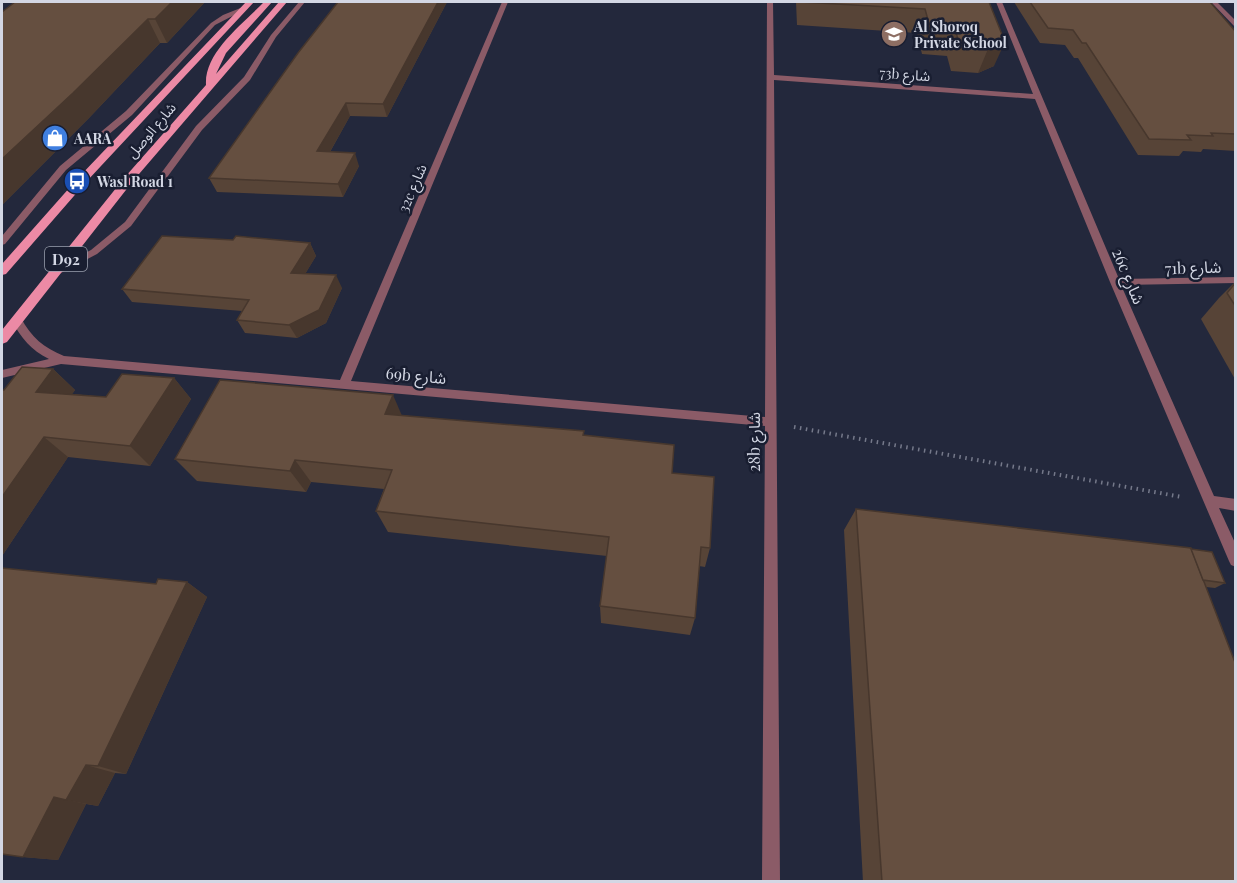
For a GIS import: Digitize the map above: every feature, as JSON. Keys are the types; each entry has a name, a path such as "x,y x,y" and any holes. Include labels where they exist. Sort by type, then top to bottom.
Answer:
{"main road":[{"path":"210,84 211,71 218,58 268,2"},
{"name":"شارع الوصل","path":"2,339 129,179 284,2"},
{"name":"شارع الوصل","path":"2,271 83,179 248,5"}],"street":[{"path":"56,272 93,252 128,224 204,122 247,78 273,36 302,2"},
{"name":"32c شارع","path":"344,385 505,2"},
{"name":"28b شارع","path":"770,2 771,882"},
{"name":"26c شارع","path":"999,2 1115,282 1236,561"},
{"path":"1214,2 1236,26"},
{"path":"2,242 63,168 129,113 213,24 248,5"},
{"name":"73b شارع","path":"770,77 1039,97"},
{"name":"71b شارع","path":"1115,282 1236,280"},
{"name":"69b شارع","path":"17,321 22,333 32,344 44,353 61,360 769,422"},
{"name":"69b شارع","path":"2,374 61,360"},
{"path":"1210,501 1236,505"}],"path":[{"path":"769,422 1210,501"}],"building":[{"path":"15,2 172,2 155,19 148,19 2,159 2,12"},
{"path":"338,2 438,2 383,104 346,103 317,151 355,153 338,184 209,178 298,53"},
{"path":"801,2 989,2 1005,42 988,49 960,47 956,32 931,31 925,9"},
{"path":"1030,2 1210,2 1236,32 1236,134 1187,135 1191,140 1149,139 1086,43 1082,43 1073,30 1048,28"},
{"path":"162,236 233,240 236,236 310,243 291,273 336,275 319,310 289,325 237,320 249,300 122,289"},
{"path":"1236,282 1236,307 1227,293"},
{"path":"22,367 53,369 36,392 106,397 122,374 174,378 130,446 44,437 2,497 2,390"},
{"path":"220,380 393,395 385,414 584,431 583,435 674,445 672,473 714,477 710,548 701,547 695,618 600,606 609,537 376,511 392,470 295,460 290,471 175,459"},
{"path":"856,509 1191,548 1236,665 1236,882 882,882"},
{"path":"1191,549 1212,552 1225,583 1203,580"},
{"path":"2,568 156,584 158,579 187,582 98,766 86,765 66,800 54,797 23,857 2,854"}],"place":[{"name":"Al Shoroq Private School","path":"894,34"},
{"name":"AARA","path":"55,138"},
{"name":"Wasl Road 1","path":"77,181"}]}
